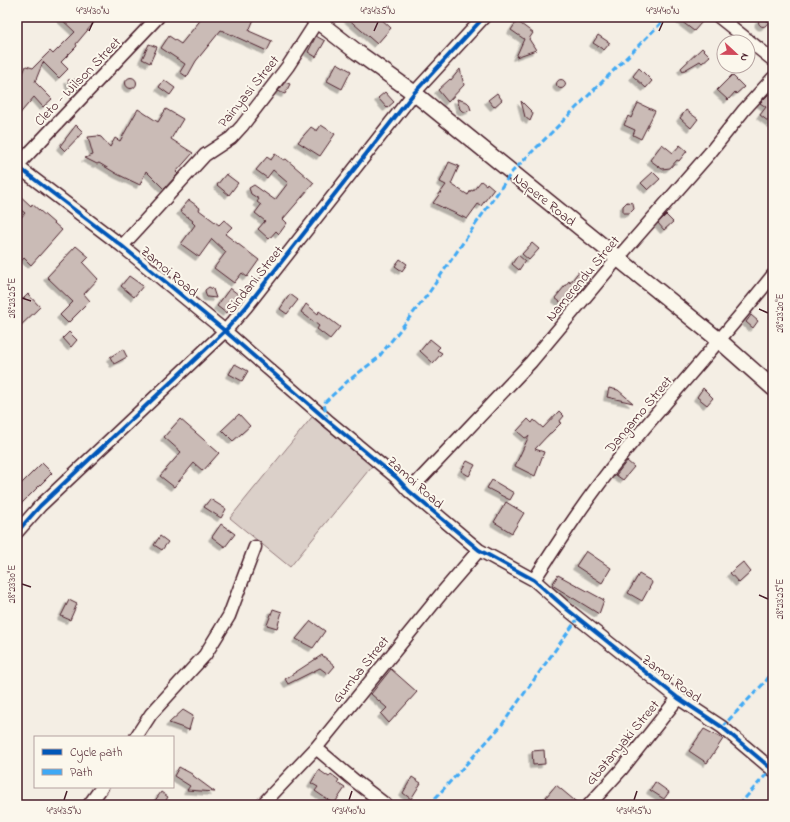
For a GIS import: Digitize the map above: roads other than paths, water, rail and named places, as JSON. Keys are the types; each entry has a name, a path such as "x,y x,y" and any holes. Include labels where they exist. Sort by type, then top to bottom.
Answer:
{"street":[{"name":"Cleto - Wilson Street","path":"17,166 158,17"},
{"name":"Sindani Street","path":"17,532 40,506 225,331 246,307 414,93 484,17"},
{"path":"719,17 773,60"},
{"name":"Napere Road","path":"317,18 414,93 618,258 720,341 773,388"},
{"name":"Painyasi Street","path":"122,246 205,155 231,138 242,126 288,66 317,18"},
{"name":"Namerendu Street","path":"408,491 531,362 618,258 709,154 744,110 773,78"},
{"name":"Zamoi Road","path":"17,166 122,246 225,331 327,420 397,478 408,491 479,550 534,580 568,610 678,698 722,727 773,770"},
{"name":"Dangamo Street","path":"534,580 580,511 621,457 720,341 773,275"},
{"path":"137,736 151,714 205,655 229,616 255,547"},
{"name":"Gumba Street","path":"262,805 316,748 442,593 479,550"},
{"name":"Gbatanyaki Street","path":"589,805 621,770 678,698"},
{"path":"316,748 386,805"},
{"path":"89,805 101,788"}]}
